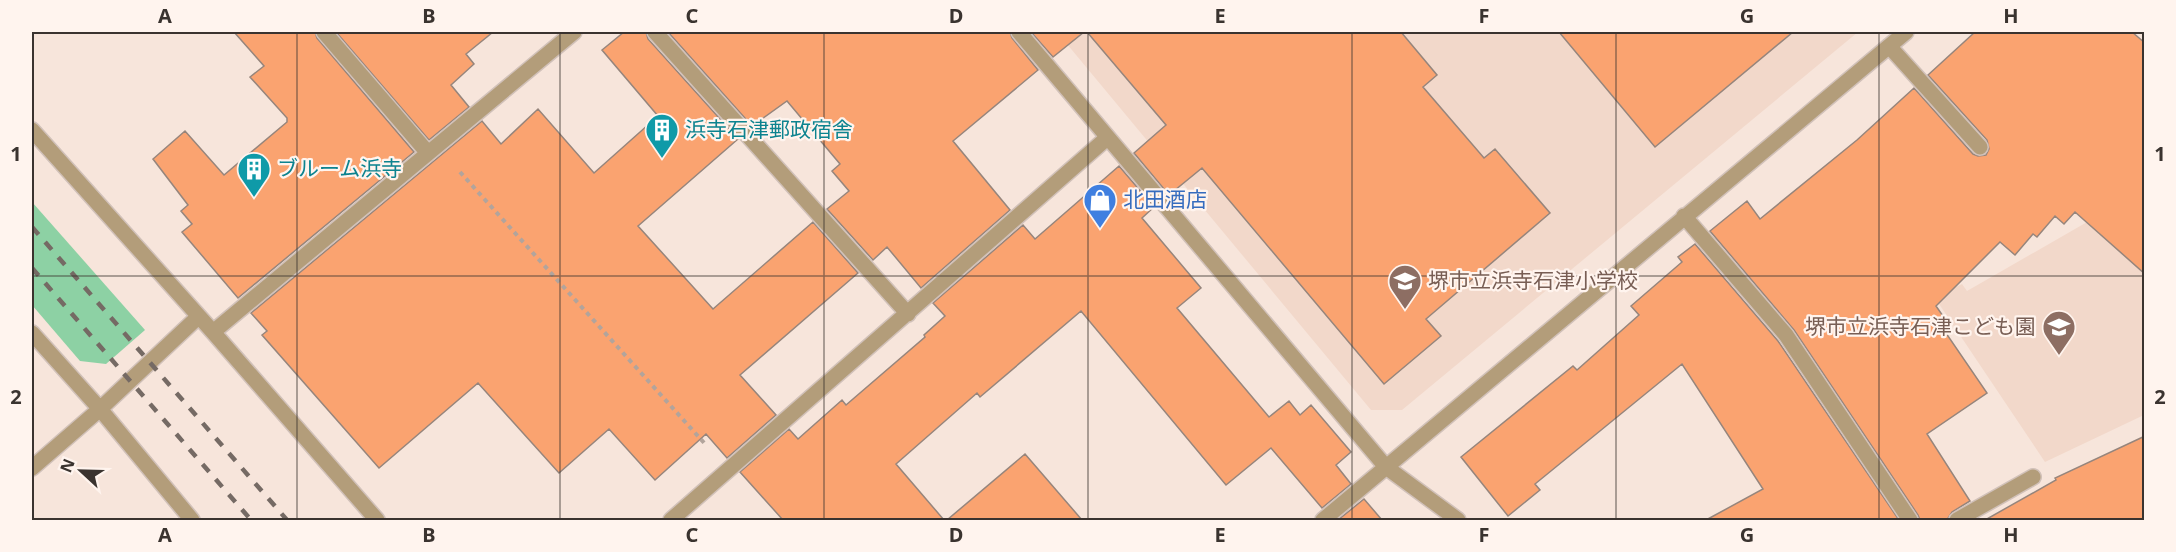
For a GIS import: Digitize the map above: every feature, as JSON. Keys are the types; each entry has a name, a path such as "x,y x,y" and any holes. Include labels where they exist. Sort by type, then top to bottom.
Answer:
{"street":[{"path":"324,32 432,149"},
{"path":"213,332 574,32"},
{"path":"655,32 908,314"},
{"path":"1019,32 1386,467 1458,520"},
{"path":"1323,520 1906,32"},
{"path":"1889,46 1980,147"},
{"path":"32,130 377,520"},
{"path":"671,520 1107,138"},
{"path":"1684,216 1786,334 1910,520"},
{"path":"32,468 100,409 198,317"},
{"path":"32,333 100,409 192,520"},
{"path":"1957,520 2033,477"}],"path":[{"path":"432,149 728,471"}],"shaded area":[{"name":"堺市立浜寺石津小学校","path":"1057,32 1858,32 1402,410 1371,410"},
{"name":"堺市立浜寺石津こども園","path":"2144,184 2144,415 2045,462 1935,298 1962,284 1967,291 2134,195"}],"green space":[{"path":"32,202 145,330 106,364 80,361 32,305"}],"building":[{"path":"234,32 315,32 317,38 414,152 238,298 182,232 192,224 181,211 188,205 153,159 185,131 224,175 287,122 287,118 250,77 264,66"},
{"path":"336,32 493,32 466,54 474,64 451,85 469,107 429,140"},
{"path":"624,32 646,32 648,39 738,139 638,226 713,309 813,222 858,273 740,375 776,415 727,458 706,434 655,480 609,429 559,473 478,383 379,468 262,335 267,331 251,313 482,121 501,144 538,109 594,173 658,116 602,50"},
{"path":"668,32 1010,32 1012,38 1038,70 953,141 1010,210 921,288 887,247 873,260 827,209 849,191 832,171 840,164 787,101 752,126"},
{"path":"1031,32 1084,32 1053,57"},
{"path":"1087,32 1401,32 1437,75 1423,87 1484,158 1495,149 1550,213 1426,319 1441,336 1384,384 1202,168 1169,195 1134,153 1166,125"},
{"path":"1559,32 1793,32 1655,147"},
{"path":"1975,32 2132,32 2145,43 2145,274 2075,212 2064,224 2055,216 2037,237 2033,234 2015,255 2000,242 1936,306 1943,316 1937,320 1987,393 1927,434 1970,501 1952,512 1947,520 1920,520 1794,330 1710,231 1747,201 1760,219 1857,140 1914,88 1973,154 1986,155 1989,149 1987,140 1928,75"},
{"path":"1119,166 1154,207 1142,218 1201,288 1177,308 1269,417 1289,401 1300,415 1311,405 1351,452 1336,465 1351,484 1322,508 1271,448 1226,485 1081,311 980,397 977,393 896,464 944,520 783,520 740,472 789,429 798,439 842,400 846,405 925,337 924,335 945,316 933,303 1023,225 1035,239"},
{"path":"1695,244 1778,341 1899,520 1706,520 1763,489 1682,364 1535,484 1540,490 1508,516 1461,457 1573,366 1577,370 1639,315 1631,306 1682,262 1678,257"},
{"path":"2145,436 2145,520 1985,520 2056,480 2055,478"},
{"path":"1025,454 1082,520 947,520"},
{"path":"1364,499 1382,520 1338,520"}],"railway":[{"path":"32,227 287,520"},
{"path":"32,268 251,520"}],"place":[{"name":"浜寺石津郵政宿舎","path":"662,159"},
{"name":"ブルーム浜寺","path":"254,198"},
{"name":"北田酒店","path":"1100,229"},
{"name":"堺市立浜寺石津小学校","path":"1405,310"},
{"name":"堺市立浜寺石津こども園","path":"2059,356"}]}
